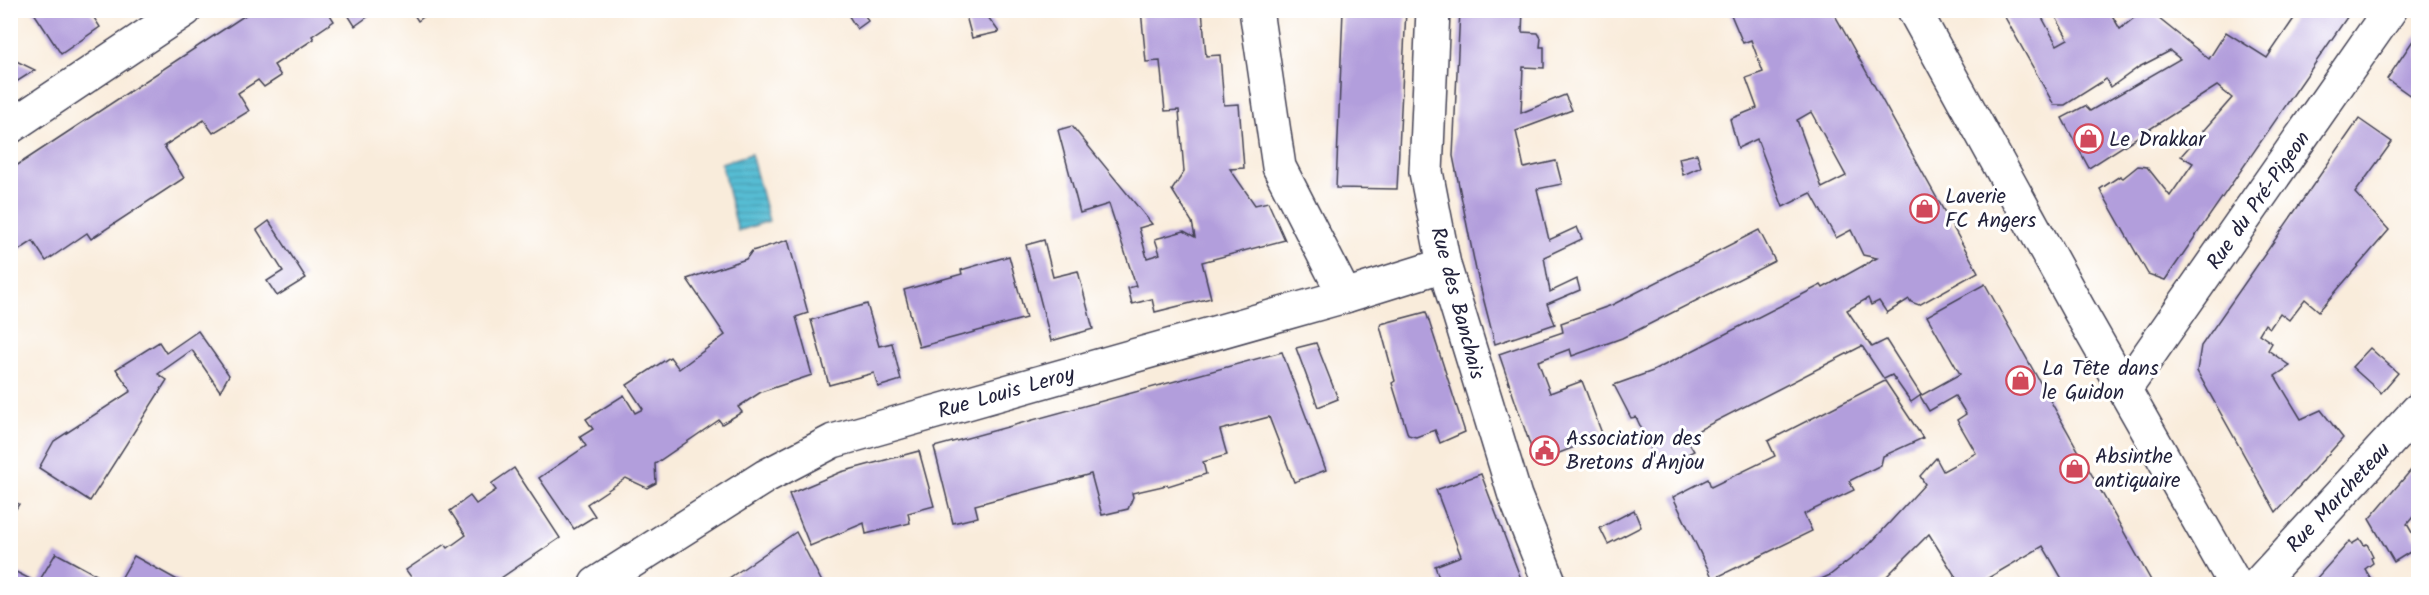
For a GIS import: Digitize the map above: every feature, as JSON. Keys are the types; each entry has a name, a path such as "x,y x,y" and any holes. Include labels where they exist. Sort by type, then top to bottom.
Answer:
{"street":[{"path":"10,127 185,10"},
{"path":"1256,10 1279,167 1345,296"},
{"name":"Rue des Banchais","path":"1433,10 1426,172 1444,265 1515,496 1550,585"},
{"path":"1914,10 2078,308 2235,585"},
{"name":"Rue du Pré-Pigeon","path":"2125,389 2390,10"},
{"name":"Rue Louis Leroy","path":"596,585 766,476 833,441 1345,296 1444,265"},
{"name":"Rue Marcheteau","path":"2258,585 2418,410"}],"water":[{"path":"751,154 769,221 738,231 721,163"}],"building":[{"path":"32,10 89,10 100,27 61,54"},
{"path":"253,10 327,10 334,21 312,36 314,39 274,65 281,76 264,87 258,80 238,93 249,111 213,133 204,120 164,146 184,178 91,239 87,233 46,261 33,241 10,256 10,170"},
{"path":"345,10 377,10 355,26"},
{"path":"411,10 433,10 418,21"},
{"path":"845,10 862,10 868,21 857,29"},
{"path":"983,10 999,32 972,38 965,12"},
{"path":"1141,10 1202,10 1206,56 1220,55 1224,105 1239,104 1244,168 1230,169 1255,205 1268,202 1285,240 1202,262 1211,298 1155,312 1152,299 1132,304 1128,288 1136,286 1109,204 1080,213 1058,130 1072,126 1152,224 1139,228 1147,258 1160,254 1155,239 1184,231 1195,237 1192,222 1172,190 1184,172 1179,110 1165,111 1160,61 1146,62"},
{"path":"1343,10 1406,10 1397,189 1336,188"},
{"path":"1460,10 1523,10 1522,32 1538,33 1541,38 1540,47 1544,47 1544,68 1523,67 1521,113 1565,95 1572,110 1516,131 1524,168 1556,161 1562,184 1537,189 1549,240 1577,227 1582,239 1544,257 1550,292 1577,279 1580,290 1547,304 1555,324 1495,344 1476,270 1453,156"},
{"path":"1729,10 1832,10 1978,272 1919,305 1909,299 1887,313 1879,301 1871,305 1868,298 1847,310 1872,347 1886,340 1921,395 1911,402 1892,375 1884,379 1862,346 1685,437 1694,451 1660,468 1636,417 1631,418 1614,385 1653,371 1821,285 1823,288 1877,258 1863,255 1851,230 1836,238 1811,193 1783,207 1757,139 1738,148 1730,119 1757,108 1746,78 1763,72 1751,40 1743,43","holes":["1811,112 1846,176 1822,188 1797,120"]},
{"path":"2001,10 2038,10 2057,45 2068,39 2052,10 2109,10 2120,29 2144,10 2148,10 2209,59 2226,32 2267,58 2295,17 2288,10 2352,10 2165,280 2148,274 2100,189 2120,176 2123,178 2138,166 2147,167 2170,196 2193,163 2181,156 2232,98 2217,86 2089,168 2062,118 2085,106 2090,111 2180,59 2170,51 2139,67 2111,87 2106,79 2065,105 2054,105"},
{"path":"2418,33 2418,101 2387,79"},
{"path":"10,58 35,70 10,86"},
{"path":"2359,119 2392,142 2355,193 2389,230 2319,311 2305,299 2289,320 2280,313 2270,328 2265,324 2259,334 2272,343 2268,350 2290,366 2275,376 2301,419 2321,410 2343,438 2276,512 2197,371 2201,346"},
{"path":"1697,154 1701,167 1683,175 1679,158"},
{"path":"269,221 306,278 277,296 267,281 283,271 257,230"},
{"path":"1759,230 1775,261 1622,338 1572,356 1570,349 1538,361 1550,393 1582,381 1603,436 1536,462 1499,354 1563,332 1561,323 1612,305"},
{"path":"788,240 808,313 796,317 812,375 761,392 738,407 742,412 722,424 719,420 655,464 656,483 647,488 626,478 587,504 595,516 574,529 539,478 586,446 580,437 593,429 586,419 624,395 635,413 643,409 627,385 670,357 679,369 725,335 687,279 746,259 752,251"},
{"path":"1044,240 1053,277 1078,271 1093,329 1051,341 1026,245"},
{"path":"1009,256 1026,318 919,347 904,290 962,274 961,270"},
{"path":"1985,284 2153,584 2065,584 2043,546 1978,584 1960,584 1929,534 1879,584 1811,584 1830,575 1870,544 1925,484 1920,476 1936,458 1943,471 1976,453 1957,420 1966,414 1955,396 1929,411 1920,396 1960,374 1927,316"},
{"path":"867,304 879,346 892,343 901,380 878,387 874,373 829,385 811,320"},
{"path":"1426,312 1465,432 1440,443 1435,430 1416,437 1408,435 1392,383 1395,381 1380,326"},
{"path":"198,331 229,375 220,391 192,350 158,374 167,380 90,501 39,468 54,441 131,391 116,369 159,342 166,353"},
{"path":"1316,343 1338,399 1318,407 1296,348"},
{"path":"2370,348 2398,373 2381,393 2352,367"},
{"path":"1282,352 1326,470 1294,482 1269,417 1220,430 1227,455 1203,462 1206,474 1168,486 1132,493 1133,497 1128,509 1102,515 1091,474 975,505 978,517 953,523 934,447"},
{"path":"1885,381 1923,438 1883,456 1881,465 1849,481 1854,490 1804,514 1812,531 1713,579 1673,497 1708,479 1711,487 1775,456 1768,441"},
{"path":"919,451 934,506 908,513 910,523 866,534 864,523 810,546 789,494 841,472"},
{"path":"2418,462 2418,511 2407,524 2418,547 2394,562 2369,519"},
{"path":"514,468 560,538 492,584 416,584 406,570 445,544 448,548 466,535 450,511 470,496 476,504 496,490 491,484"},
{"path":"1481,474 1523,584 1441,584 1435,566 1461,556 1436,490"},
{"path":"10,500 19,504 10,518"},
{"path":"1634,510 1641,527 1608,544 1600,528"},
{"path":"796,532 823,584 720,584 744,568"},
{"path":"2360,539 2364,545 2367,544 2373,556 2371,558 2373,563 2365,569 2374,584 2316,584 2314,581 2350,541 2352,544"},
{"path":"56,553 111,583 10,584 10,569 38,583"},
{"path":"134,556 181,582 179,584 118,584"}],"place":[{"name":"Le Drakkar","path":"2088,139"},
{"name":"Laverie FC Angers","path":"1924,208"},
{"name":"La Tête dans le Guidon","path":"2021,380"},
{"name":"Association des Bretons d'Anjou","path":"1545,450"},
{"name":"Absinthe antiquaire","path":"2074,468"}]}
